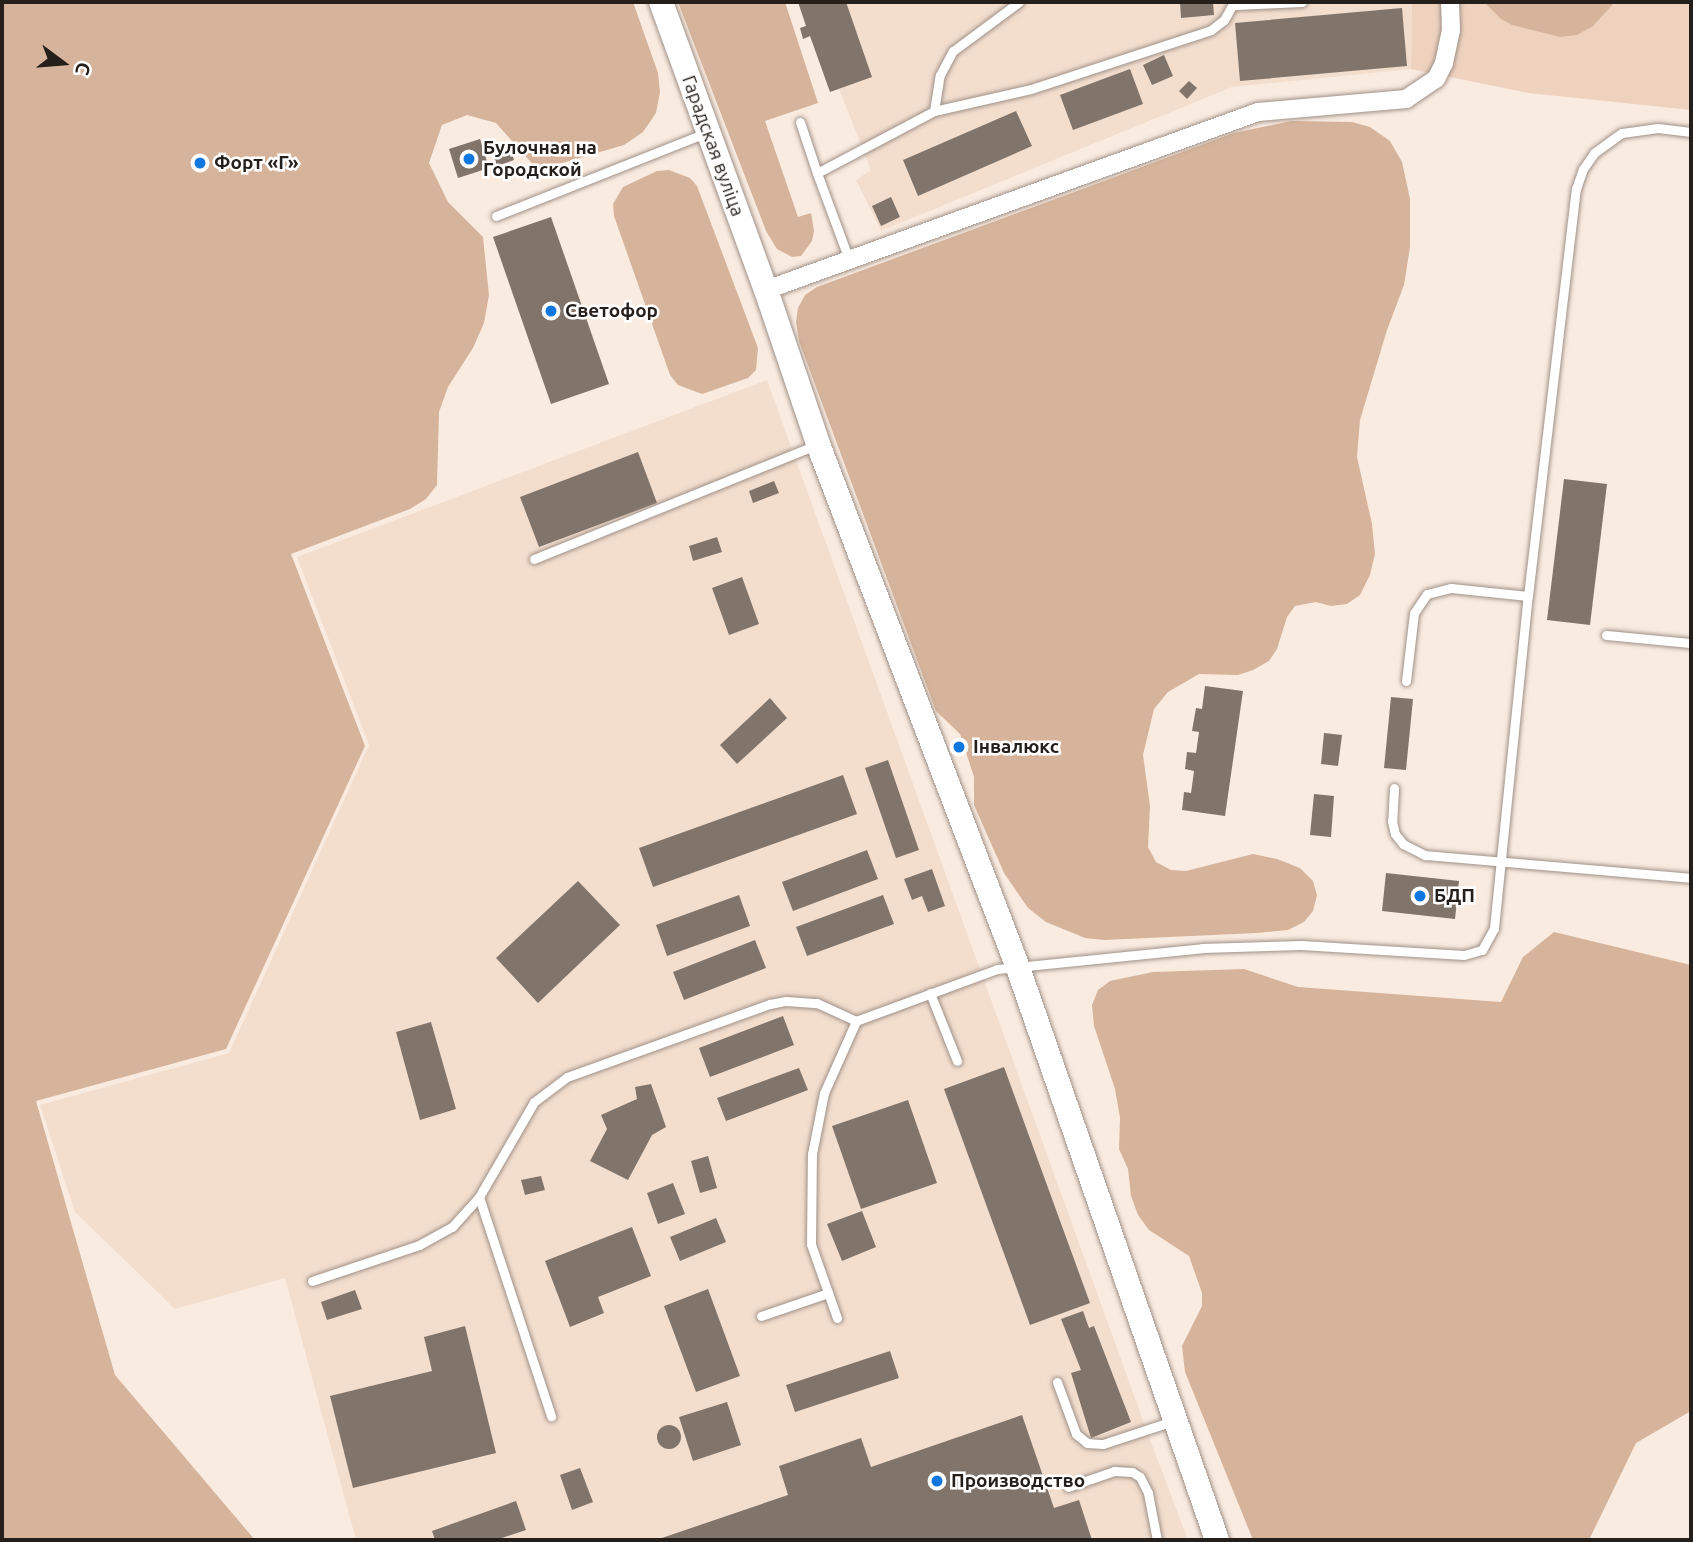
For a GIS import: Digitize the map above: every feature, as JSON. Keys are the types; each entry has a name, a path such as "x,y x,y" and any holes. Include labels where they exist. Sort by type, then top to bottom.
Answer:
{"main road":[{"name":"Гарадская вуліца","path":"661,2 766,289 818,444 1017,965 1217,1540"}],"street":[{"path":"766,289 848,257 1258,112 1406,99 1436,79 1444,63 1451,30 1450,2"}],"lane":[{"path":"934,111 940,75 953,51 1019,2"},
{"path":"817,173 934,111 1031,89 1202,33 1217,25 1234,3 1302,2"},
{"path":"800,122 848,257"},
{"path":"837,1318 811,1244 814,1133 824,1093 856,1021 978,974 1017,965 1240,946 1301,945 1474,954 1482,950 1492,937 1528,596 1576,189 1583,169 1594,153 1622,133 1658,128 1691,132"},
{"path":"496,216 707,132"},
{"path":"534,559 818,444"},
{"path":"1406,681 1414,613 1427,594 1451,588 1528,596"},
{"path":"1606,635 1691,643"},
{"path":"1394,788 1392,821 1395,834 1403,844 1425,855 1691,878"},
{"path":"930,993 957,1061"},
{"path":"312,1281 436,1238 467,1213 479,1197 534,1102 548,1089 576,1073 786,1001 817,1003 856,1021"},
{"path":"479,1197 551,1416"},
{"path":"761,1316 828,1293"},
{"path":"1057,1382 1076,1434 1087,1443 1113,1442 1175,1420"},
{"path":"1068,1487 1114,1471 1132,1472 1140,1477 1148,1493 1157,1540"}],"shaded area":[{"path":"2,2 633,2 658,73 660,92 656,113 643,132 624,145 538,170 496,123 467,115 442,125 429,163 448,202 483,237 489,295 484,323 473,348 448,387 439,412 437,485 426,499 410,509 291,554 365,746 226,1049 36,1101 115,1375 255,1540 2,1540"},
{"path":"678,2 785,2 818,103 765,121 798,217 811,213 814,231 812,241 801,256 792,257 777,249 766,231"},
{"path":"798,2 1412,2 1411,69 1232,87 881,231 856,180 871,170 839,89 830,92 811,37 803,39 800,28 806,25"},
{"path":"1412,2 1691,2 1691,110 1528,93 1411,69"},
{"path":"1484,2 1615,2 1593,26 1577,35 1560,37 1512,25 1501,19"},
{"path":"1291,121 1352,122 1370,127 1390,141 1402,162 1410,199 1410,247 1404,285 1387,330 1360,420 1357,457 1372,524 1375,554 1370,575 1360,595 1347,604 1331,606 1316,602 1295,606 1287,617 1277,649 1269,661 1238,675 1199,674 1168,692 1154,709 1143,755 1150,806 1148,847 1156,862 1171,870 1186,871 1253,854 1277,859 1300,868 1313,881 1317,895 1313,911 1304,922 1288,930 1104,940 1085,938 1046,922 1028,908 1004,873 974,805 974,777 960,734 936,711 799,341 796,322 798,308 805,295 817,287 1234,133"},
{"path":"669,170 690,178 697,186 758,348 756,370 748,378 702,394 678,385 670,375 614,216 613,204 623,187 657,171"},
{"path":"767,380 1188,1540 356,1540 285,1278 175,1309 75,1212 40,1105 229,1053 369,745 297,557"},
{"path":"1554,932 1691,965 1691,1411 1636,1443 1589,1540 1253,1540 1185,1372 1182,1346 1202,1306 1202,1293 1189,1256 1149,1230 1138,1215 1131,1196 1128,1169 1119,1149 1120,1118 1115,1089 1094,1026 1092,1005 1098,990 1110,981 1153,972 1244,969 1298,987 1501,1002 1523,957"}],"building":[{"path":"798,2 846,2 872,77 830,92 810,36 803,39 800,28 806,26"},
{"path":"1180,2 1213,2 1214,15 1181,18"},
{"path":"1402,8 1407,66 1240,81 1235,23"},
{"path":"1164,55 1173,76 1152,85 1143,65"},
{"path":"1130,69 1143,104 1073,130 1060,95"},
{"path":"1189,81 1197,88 1187,99 1179,91"},
{"path":"1016,111 1032,146 918,196 903,160"},
{"name":"Булочная на Городской","path":"480,139 489,168 458,178 449,149"},
{"path":"508,142 514,160 497,166 491,148"},
{"path":"891,197 900,217 881,226 872,206"},
{"name":"Светофор","path":"551,217 609,384 551,404 493,237"},
{"path":"638,452 657,503 539,547 520,497"},
{"path":"1564,479 1607,484 1590,625 1547,620"},
{"path":"774,481 779,493 753,503 749,491"},
{"path":"717,537 722,552 693,561 689,546"},
{"path":"742,577 759,624 729,635 712,588"},
{"path":"1205,686 1243,691 1225,816 1182,810 1184,792 1191,793 1194,771 1185,769 1187,752 1196,753 1199,732 1192,731 1196,708 1202,709"},
{"path":"1391,697 1413,699 1406,770 1384,768"},
{"path":"770,698 787,718 737,764 720,745"},
{"path":"1324,733 1342,735 1338,766 1321,764"},
{"path":"888,760 919,850 896,858 865,768"},
{"path":"843,775 857,814 653,887 639,848"},
{"path":"1314,794 1334,796 1331,837 1310,835"},
{"path":"867,850 878,879 793,911 782,882"},
{"path":"932,869 945,906 928,912 922,896 912,900 904,879"},
{"name":"БДП","path":"1386,873 1459,881 1455,919 1382,911"},
{"path":"578,881 620,925 538,1003 496,958"},
{"path":"739,895 750,926 667,956 656,925"},
{"path":"883,895 894,924 807,956 796,927"},
{"path":"755,940 766,968 684,1000 673,972"},
{"path":"783,1016 794,1045 710,1077 699,1048"},
{"path":"431,1022 456,1109 420,1120 396,1032"},
{"path":"1004,1067 1090,1303 1030,1325 944,1089"},
{"path":"799,1068 808,1090 726,1121 717,1098"},
{"path":"651,1084 666,1127 652,1135 628,1180 590,1161 607,1129 601,1115 637,1099 635,1087"},
{"path":"908,1100 937,1183 861,1209 832,1126"},
{"path":"708,1156 717,1188 700,1193 691,1161"},
{"path":"541,1176 545,1190 525,1195 521,1180"},
{"path":"673,1183 685,1214 658,1224 647,1193"},
{"path":"862,1211 876,1247 842,1261 827,1224"},
{"path":"716,1218 726,1242 680,1261 670,1237"},
{"path":"632,1227 651,1276 598,1297 604,1313 570,1327 545,1261"},
{"path":"708,1289 740,1376 696,1392 664,1306"},
{"path":"355,1290 362,1309 327,1320 321,1302"},
{"path":"1083,1311 1089,1328 1094,1326 1131,1422 1091,1438 1071,1373 1081,1370 1061,1319"},
{"path":"465,1326 496,1453 353,1488 330,1396 432,1371 424,1337"},
{"path":"890,1351 899,1378 795,1412 786,1385"},
{"path":"727,1402 741,1445 693,1461 679,1417"},
{"name":"Производство","path":"1022,1415 1054,1508 1079,1500 1092,1540 656,1540 788,1495 779,1466 861,1438 871,1467"},
{"path":"669,1425 678,1428 681,1437 678,1446 669,1449 660,1446 657,1437 660,1428"},
{"path":"580,1468 593,1502 572,1510 560,1475"},
{"path":"516,1501 526,1530 496,1540 435,1540 432,1531"}],"place":[{"name":"Булочная на Городской","path":"469,159"},
{"name":"Форт «Г»","path":"200,163"},
{"name":"Светофор","path":"551,311"},
{"name":"Інвалюкс","path":"959,747"},
{"name":"БДП","path":"1420,896"},
{"name":"Производство","path":"937,1481"}]}
